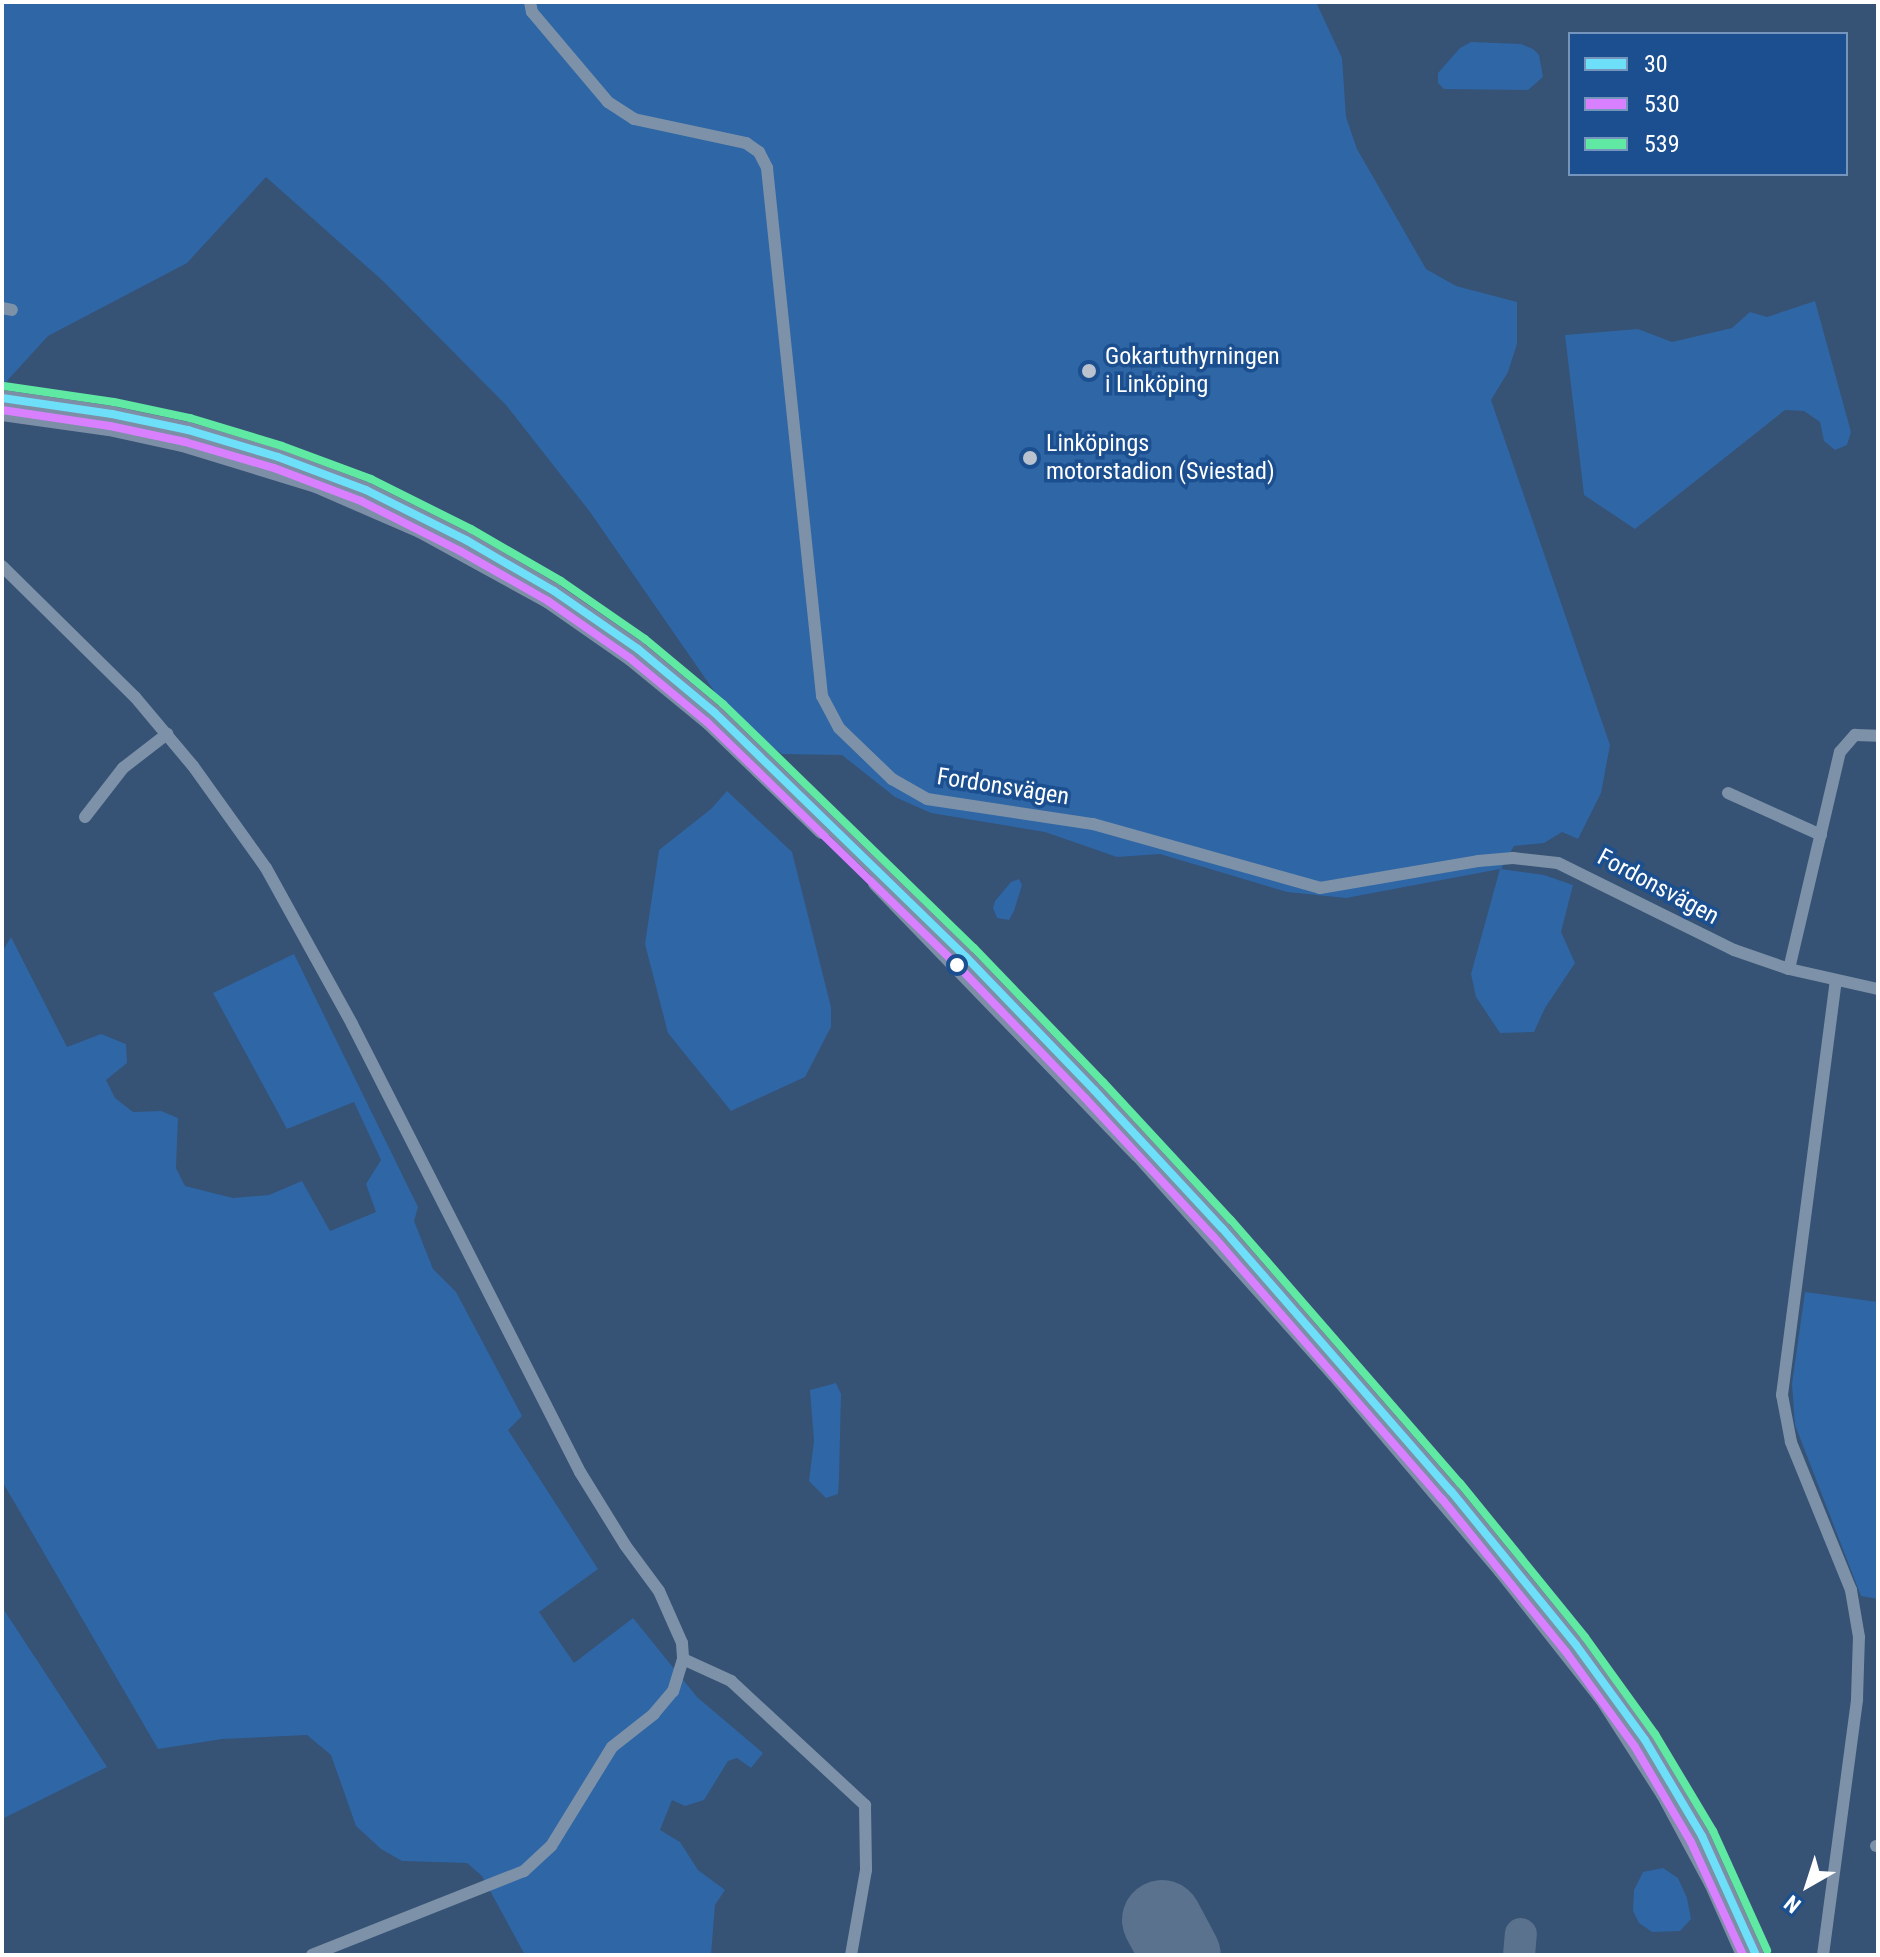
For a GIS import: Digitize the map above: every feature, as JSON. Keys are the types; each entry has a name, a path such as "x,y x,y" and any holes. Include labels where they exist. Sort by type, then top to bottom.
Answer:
{"main road":[{"path":"2,398 112,414 188,430 278,457 366,490 466,540 554,591 638,649 715,713 966,957 1094,1090 1232,1239 1451,1491 1576,1645 1645,1740 1702,1836 1756,1955"},
{"path":"2,413 109,428 183,444 287,475 372,508 486,564 549,601 631,658 709,722 891,899 1086,1098 1283,1314 1441,1498 1576,1663 1634,1745 1692,1843 1744,1955"}],"street":[{"name":"Fordonsvägen","path":"530,2 532,12 608,102 634,119 746,143 759,152 767,168 822,696 839,728 892,779 927,799 1093,824 1320,888 1478,861 1513,858 1558,863 1597,879 1686,930 1789,969 1878,989"},
{"path":"2,566 93,652 167,734 243,833 290,908 580,1472 669,1607 682,1643 683,1659 668,1698 612,1747 551,1846 524,1871 312,1955"},
{"path":"85,817 123,768 167,734"},
{"path":"1789,969 1843,745 1855,735 1878,736"},
{"path":"1728,793 1821,835"},
{"path":"1823,1955 1857,1699 1859,1637 1851,1590 1791,1442 1782,1395 1836,981"},
{"path":"683,1659 731,1681 865,1805 866,1870 851,1955"}],"shaded area":[{"name":"Linköpings motorstadion (Sviestad)","path":"2,2 1316,2 1342,58 1346,117 1357,149 1426,269 1456,286 1517,302 1517,344 1508,372 1491,400 1610,745 1601,793 1578,839 1562,832 1544,843 1514,846 1501,869 1544,875 1573,885 1561,932 1575,963 1545,1008 1534,1032 1500,1033 1476,997 1471,974 1500,869 1346,898 1287,892 1160,854 1117,857 1045,832 931,813 895,797 842,755 782,754 730,714 590,512 506,405 383,281 266,177 187,263 48,336 6,382 2,381"},
{"path":"1471,42 1521,44 1533,49 1539,55 1543,77 1528,90 1444,89 1438,83 1438,73 1460,48"},
{"path":"1815,301 1851,432 1847,445 1835,450 1824,441 1820,422 1804,411 1785,410 1635,529 1584,495 1565,335 1638,329 1672,342 1732,328 1750,312 1767,317"},
{"path":"727,791 792,852 831,1007 831,1027 805,1077 731,1111 668,1033 645,944 659,850 711,809"},
{"path":"1019,879 1022,885 1009,920 997,918 993,908 995,901 1011,882"},
{"path":"11,937 67,1047 101,1034 126,1044 127,1063 106,1080 115,1098 133,1112 161,1111 178,1118 176,1168 185,1186 233,1198 269,1195 302,1181 330,1231 376,1212 366,1184 381,1160 354,1102 287,1129 213,993 294,954 418,1207 414,1221 433,1269 456,1292 522,1416 508,1430 598,1569 539,1612 574,1663 633,1618 697,1697 763,1753 751,1768 737,1758 728,1761 704,1800 685,1806 672,1800 660,1830 680,1842 698,1870 725,1890 715,1905 711,1955 525,1955 482,1876 467,1863 402,1861 381,1849 356,1826 331,1755 307,1735 222,1739 158,1749 2,1481 2,952"},
{"path":"1805,1292 1878,1302 1878,1599 1861,1596 1795,1425 1792,1384"},
{"path":"836,1383 841,1394 838,1494 826,1498 809,1481 814,1441 810,1390"},
{"path":"2,1607 107,1767 2,1819"},
{"path":"1663,1868 1678,1878 1687,1898 1691,1919 1680,1931 1652,1932 1639,1923 1633,1911 1634,1890 1643,1872"}],"taxiway":[{"path":"1519,1955 1521,1934"}],"runway":[{"path":"1162,1920 1181,1955"}],"transit line":[{"name":"539","path":"4,386 114,402 190,418 282,446 371,479 471,529 561,581 645,639 723,704 974,948 1103,1082 1231,1220 1460,1483 1585,1637 1655,1734 1713,1831 1767,1950"},
{"name":"30","path":"2,398 112,414 188,430 278,457 366,490 466,540 554,591 638,649 715,713 966,957 1094,1090 1222,1228 1451,1491 1576,1645 1645,1740 1702,1836 1756,1955"},
{"name":"530","path":"2,410 110,426 185,442 274,468 361,501 460,551 548,601 631,659 707,722 957,965 1085,1098 1213,1236 1442,1499 1566,1652 1635,1747 1691,1842 1743,1955"}],"place":[{"name":"Gokartuthyrningen i Linköping","path":"1089,371"},
{"name":"Linköpings motorstadion (Sviestad)","path":"1030,458"}]}
